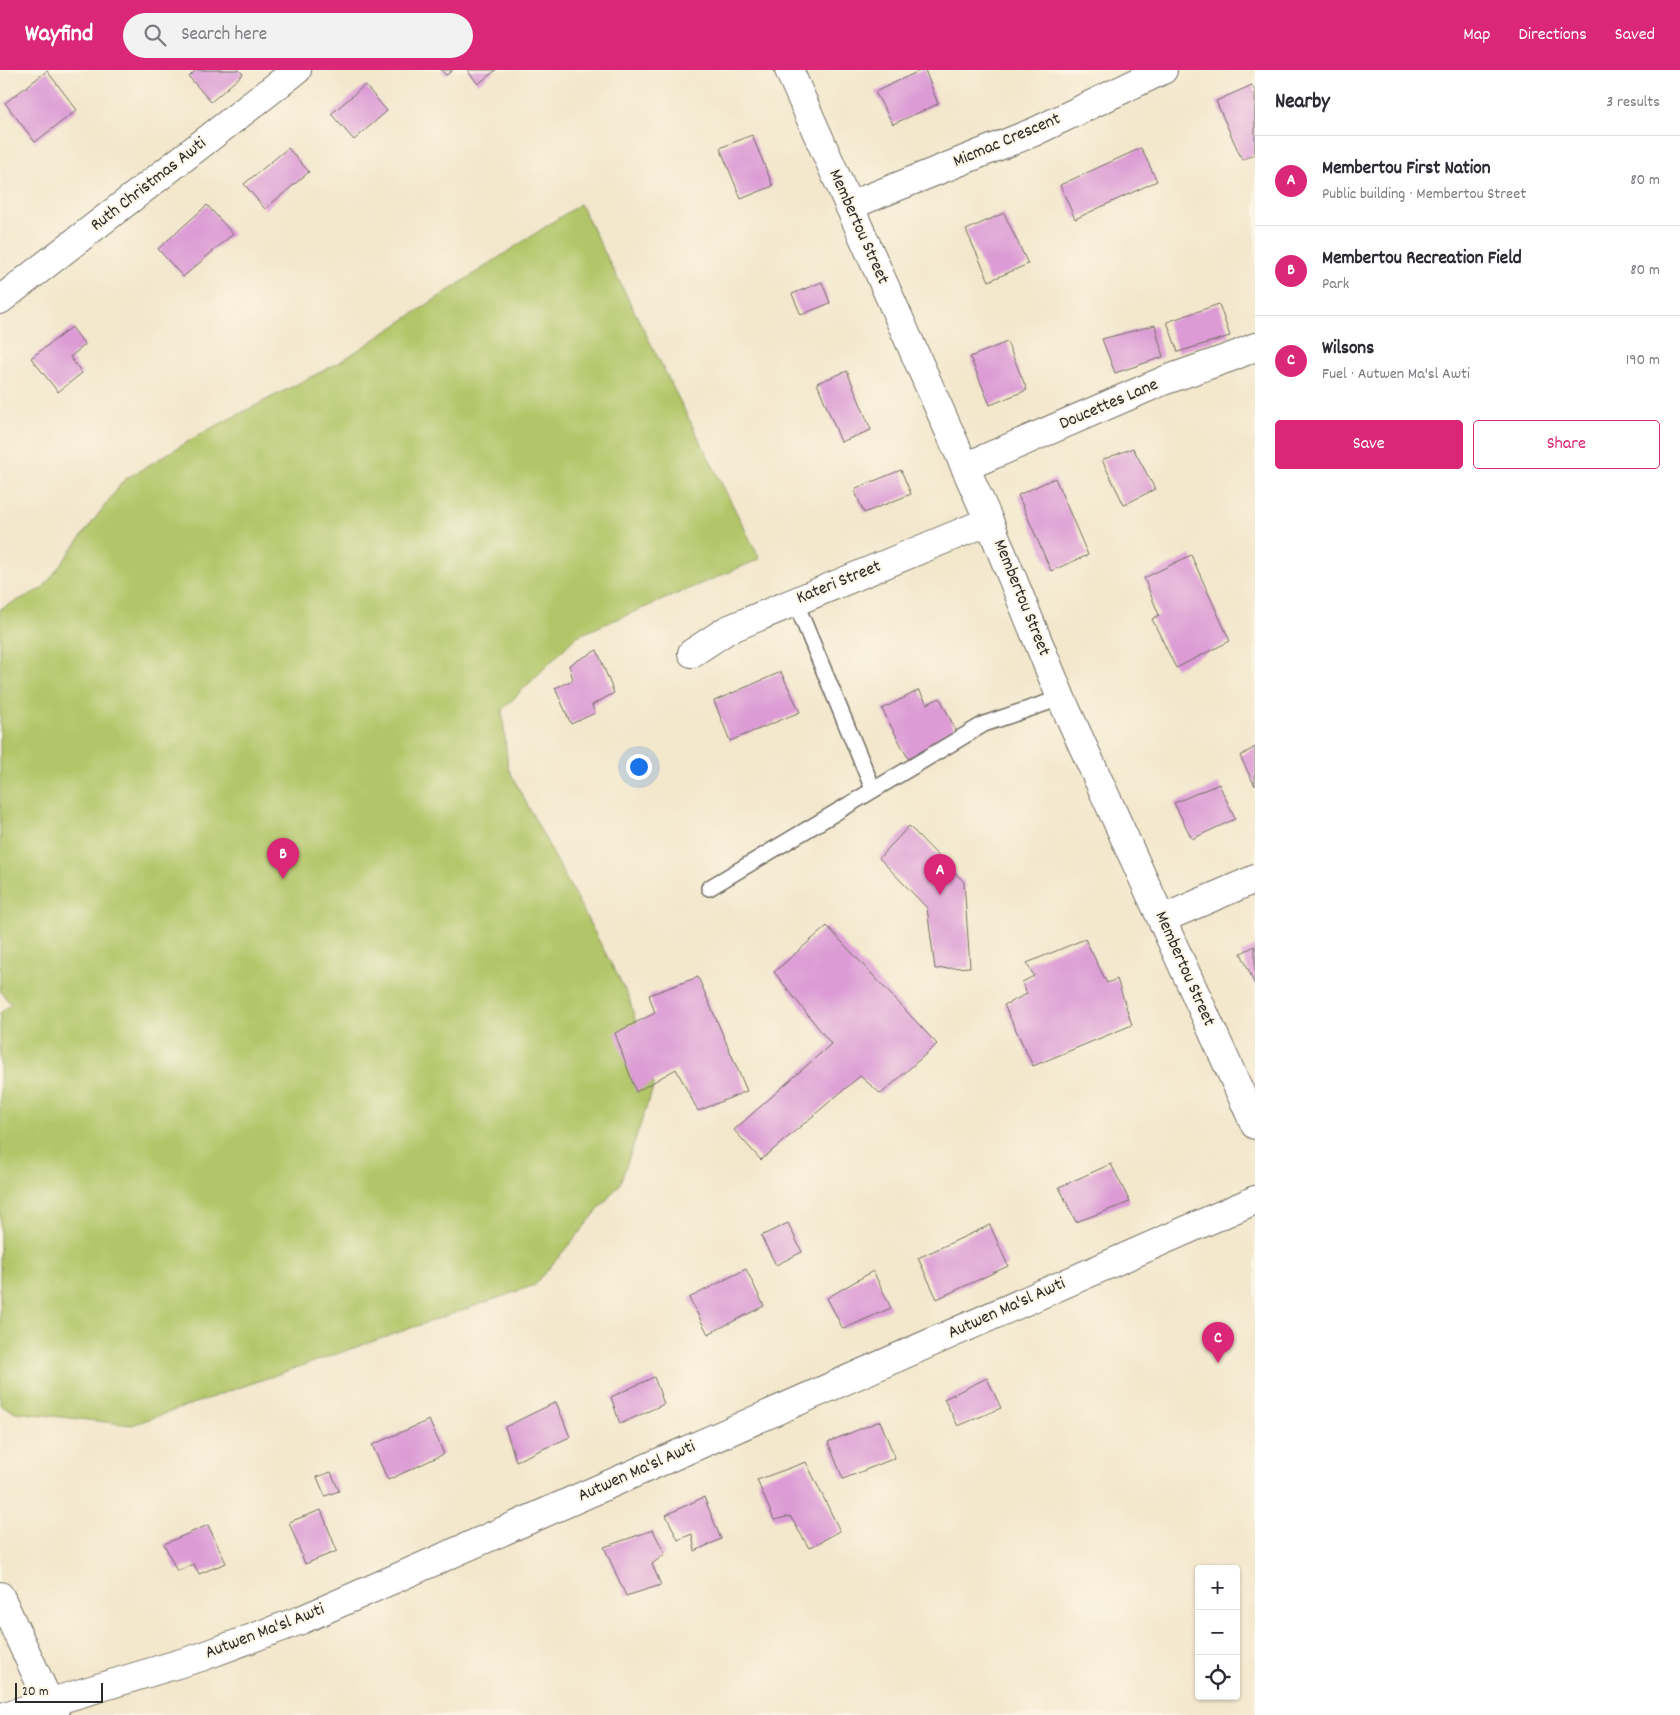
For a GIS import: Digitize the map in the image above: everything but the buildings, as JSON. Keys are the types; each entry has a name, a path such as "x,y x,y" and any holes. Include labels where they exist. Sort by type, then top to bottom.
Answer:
{"street":[{"name":"Ruth Christmas Awti","path":"0,300 297,70"},
{"name":"Membertou Street","path":"789,70 990,522 1061,698 1255,1125"},
{"name":"Micmac Crescent","path":"848,206 1034,132 1163,70"},
{"name":"Doucettes Lane","path":"965,467 1163,381 1255,346"},
{"name":"Kateri Street","path":"692,653 727,630 990,522"},
{"path":"1162,919 1255,879"},
{"name":"Autwen Ma'sl Awti","path":"8,1715 52,1709 301,1620 1255,1200"},
{"path":"0,1596 52,1709"}],"lane":[{"path":"795,601 873,789"},
{"path":"708,888 984,724 1061,698"}],"green space":[{"path":"580,204 760,559 577,636 502,710 508,768 629,998 654,1085 620,1184 535,1285 132,1425 16,1412 0,1405 0,1013 11,1004 0,991 0,609 43,588 124,480 204,432 340,362"}],"place":[{"name":"Membertou Recreation Field","path":"283,879"},
{"name":"Membertou First Nation","path":"940,895"},
{"name":"Wilsons","path":"1218,1363"}]}
